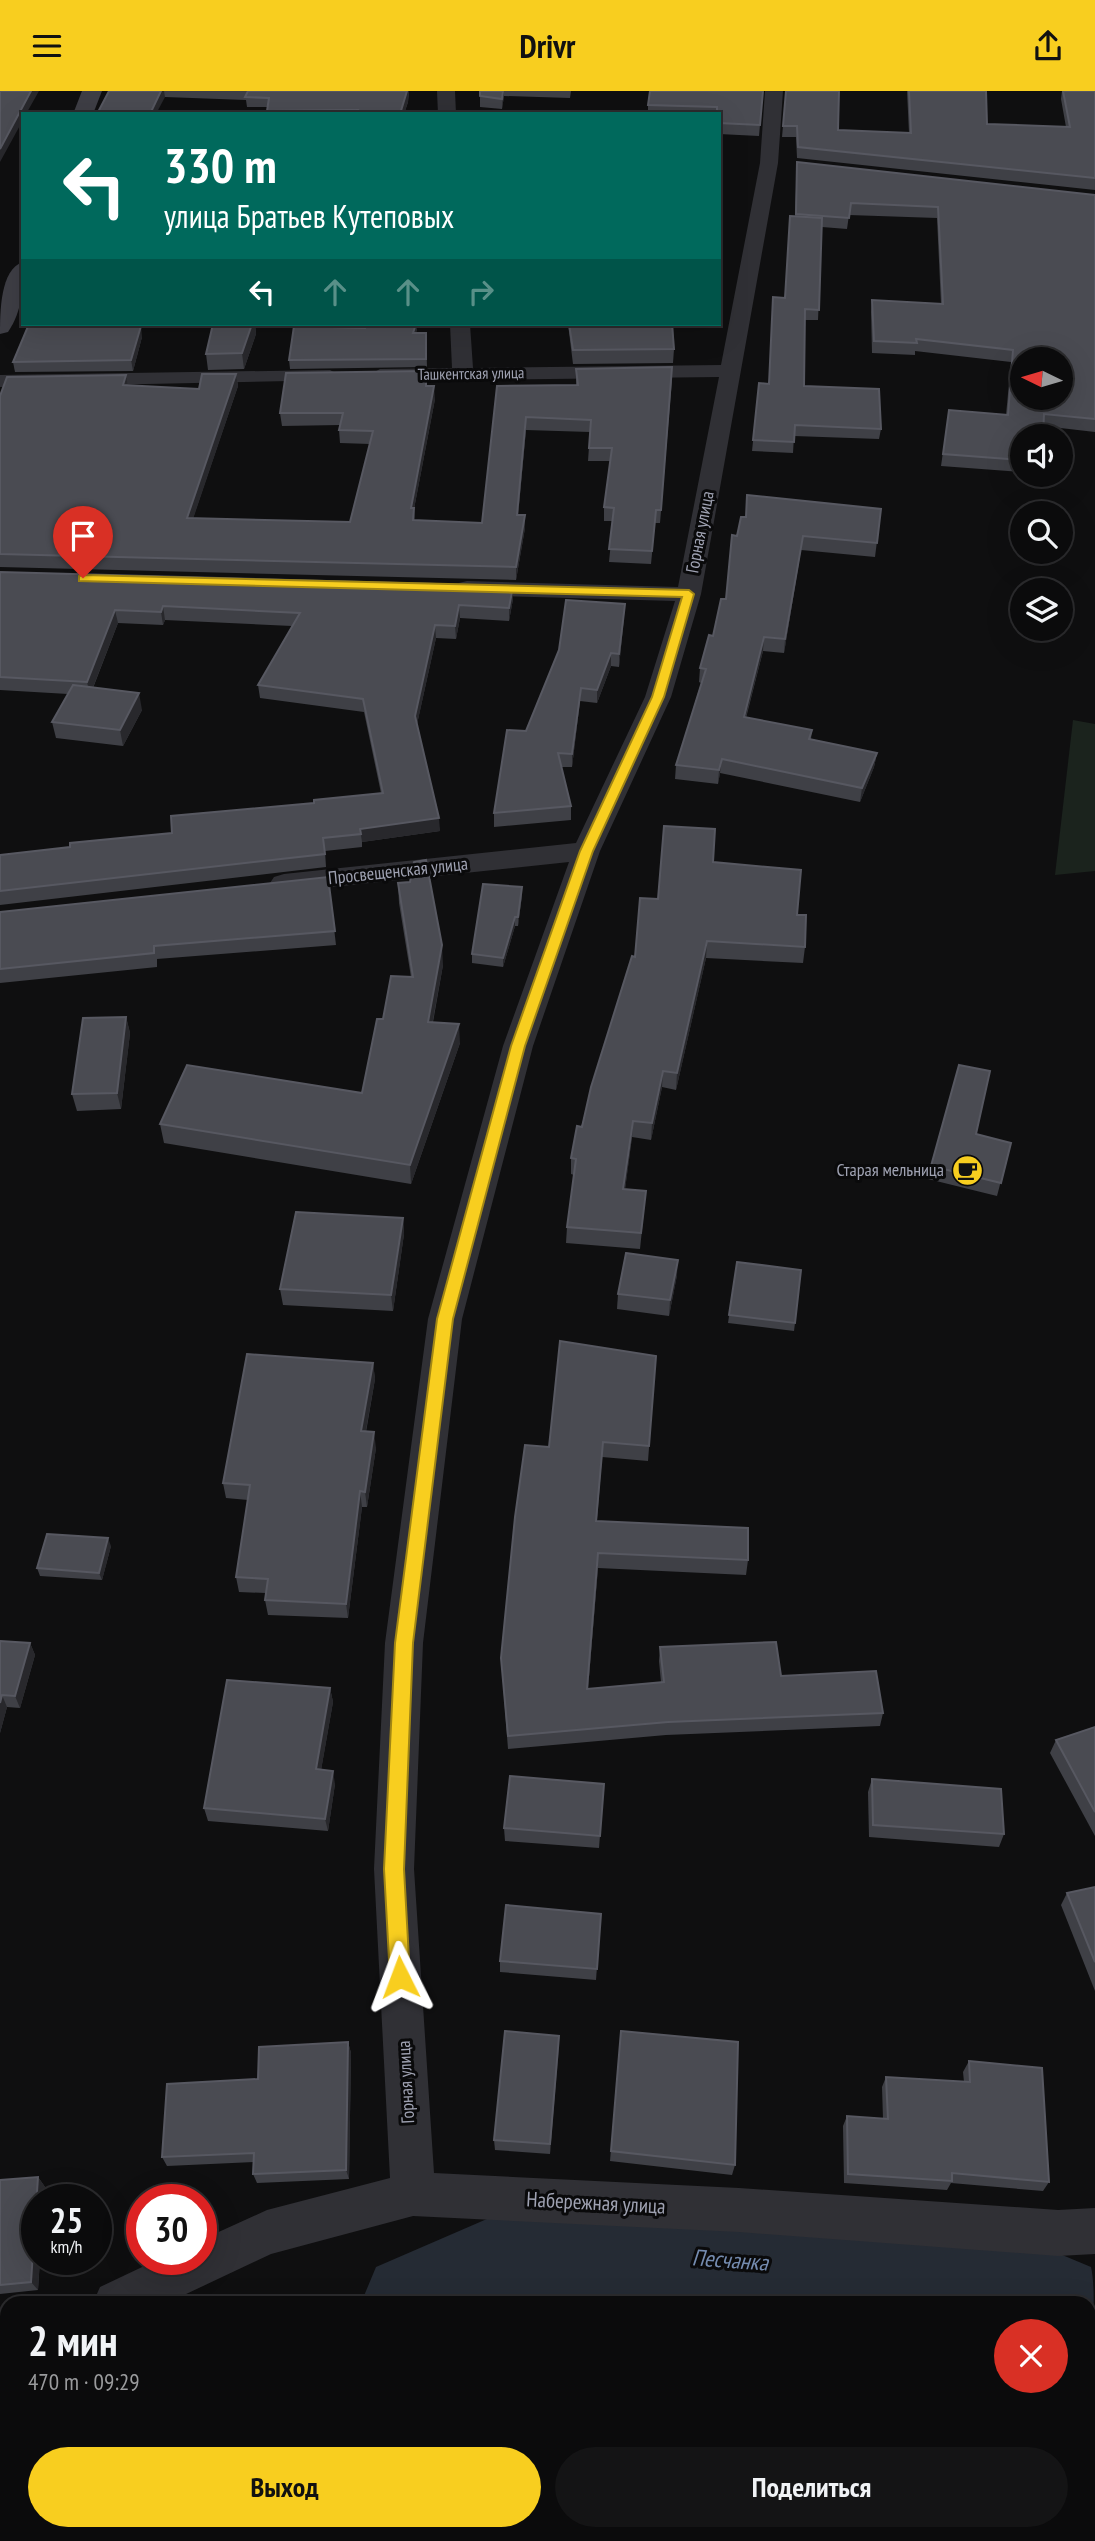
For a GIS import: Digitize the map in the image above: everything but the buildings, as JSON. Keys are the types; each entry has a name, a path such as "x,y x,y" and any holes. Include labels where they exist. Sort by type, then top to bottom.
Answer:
{"street":[{"path":"84,112 92,91"},
{"path":"446,91 447,112"},
{"name":"Горная улица","path":"413,2194 394,1869 404,1643 445,1319 518,1046 586,851 658,697 689,594 731,371 776,164 774,91"},
{"path":"0,327 21,274"},
{"path":"460,326 463,373"},
{"name":"Ташкентская улица","path":"0,381 731,371"},
{"path":"441,587 689,594"},
{"name":"Просвещенская улица","path":"259,886 586,851"},
{"name":"Набережная улица","path":"131,2296 267,2233 413,2194 739,2210 1058,2233 1095,2231"}],"shaded area":[{"path":"1073,720 1095,724 1095,871 1055,875"}],"waterway":[{"name":"Песчанка","path":"428,2296 540,2246 967,2277 1031,2296"}],"place":[{"name":"Старая мельница","path":"967,1170"}],"route":[{"path":"83,578 689,594 658,697 586,851 518,1046 445,1319 404,1643 394,1869 400,1977"}]}
